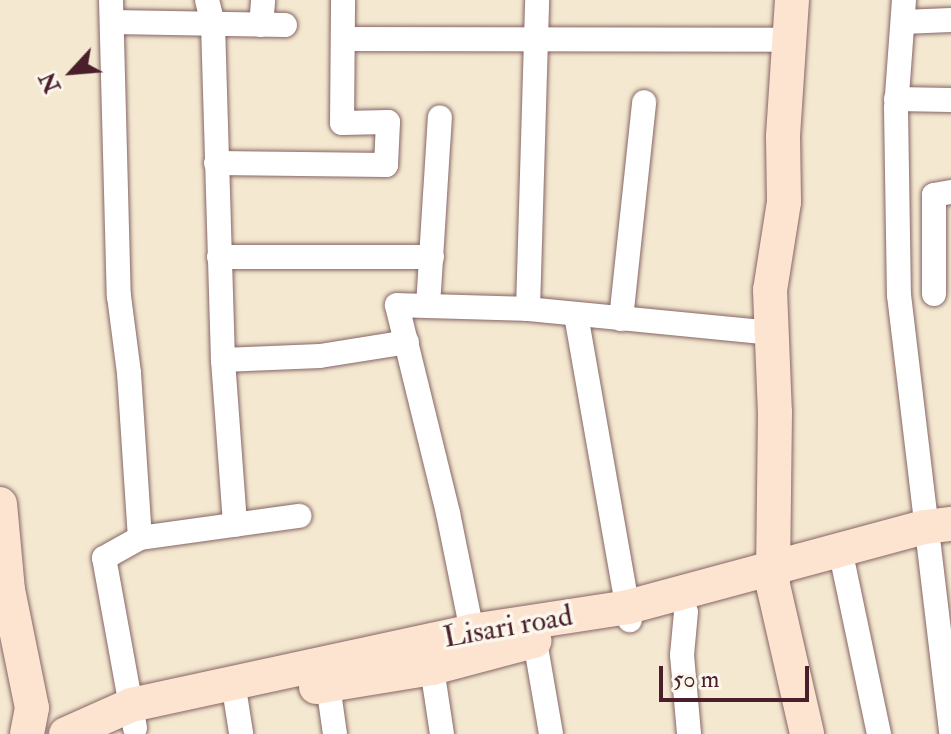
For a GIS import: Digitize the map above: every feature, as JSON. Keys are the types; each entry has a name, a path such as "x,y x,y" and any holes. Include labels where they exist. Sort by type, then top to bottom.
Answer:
{"street":[{"path":"207,0 213,24 223,360 235,525"},
{"path":"140,538 129,373 119,296 112,11 213,24 273,25 263,0"},
{"path":"216,163 386,165 388,122 342,123 343,0"},
{"path":"528,309 537,0"},
{"path":"792,0 783,137 784,202 770,290 775,412 773,576 807,734"},
{"path":"951,20 904,11 896,99 899,295 939,536 951,734"},
{"path":"343,39 789,40"},
{"path":"896,99 951,100"},
{"path":"621,319 644,102"},
{"path":"428,306 440,117"},
{"path":"934,294 934,195 951,192"},
{"path":"219,257 432,257"},
{"path":"475,644 448,513 397,305 528,309 771,333"},
{"path":"576,315 629,614"},
{"path":"223,360 320,356 407,342"},
{"path":"0,504 8,590 32,708 27,734"},
{"path":"133,717 104,558 140,538 299,516"},
{"name":"Lisari road","path":"66,734 475,644 629,614 686,612 773,576 844,568 939,536"},
{"name":"Lisari road","path":"99,734 133,717 238,718 328,685 432,668 475,644 535,641 773,576 939,536"},
{"path":"844,568 879,734"},
{"path":"686,612 682,655 689,734"},
{"path":"535,641 551,734"},
{"path":"432,668 442,734"},
{"path":"328,685 335,734"}]}
